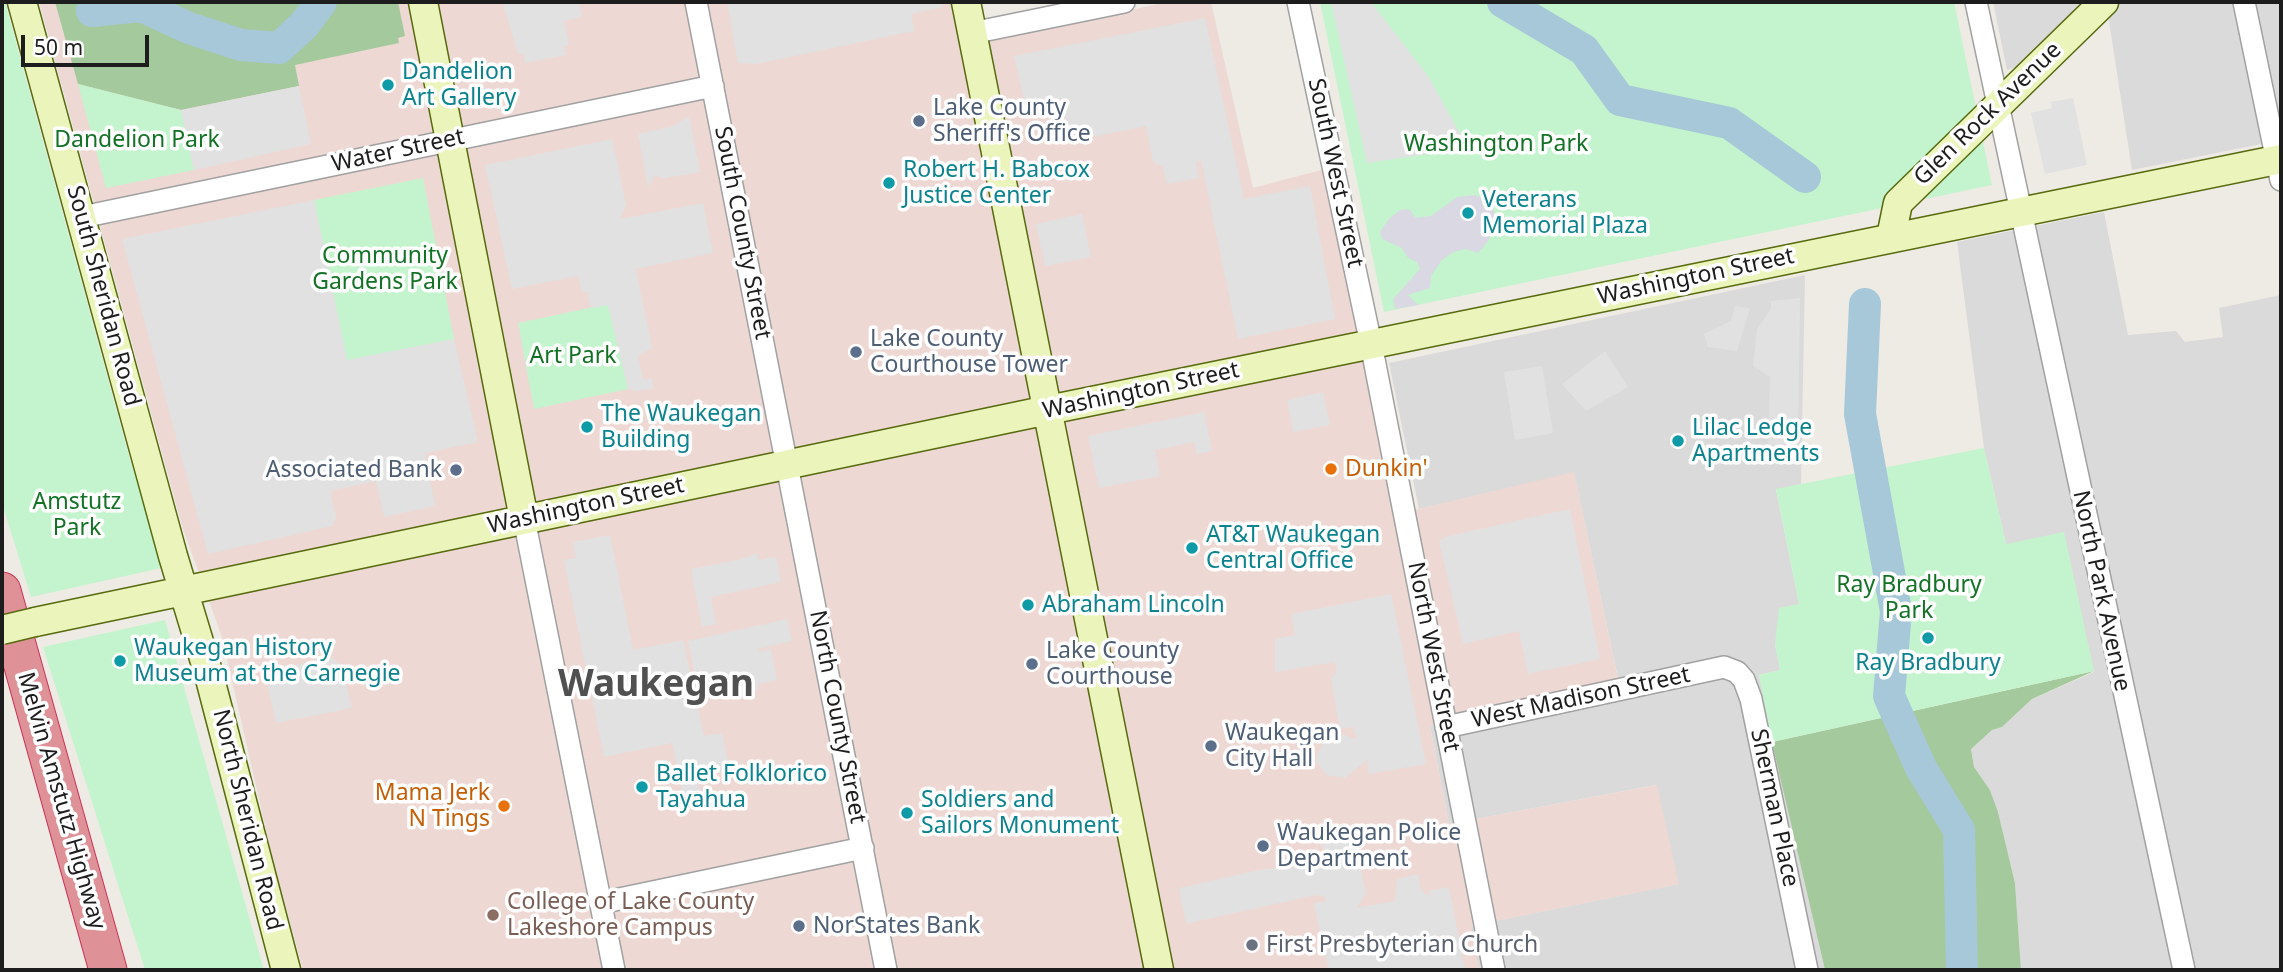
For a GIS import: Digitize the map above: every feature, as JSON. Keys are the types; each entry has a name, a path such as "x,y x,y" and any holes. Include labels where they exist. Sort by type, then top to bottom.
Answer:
{"highway":[{"name":"Melvin Amstutz Highway","path":"2,591 108,970"},
{"name":"Melvin Amstutz Highway","path":"2,681 84,970"}],"main road":[{"name":"South Sheridan Road","path":"22,2 183,590"},
{"path":"423,2 524,519"},
{"path":"966,2 1160,970"},
{"name":"Glen Rock Avenue","path":"1891,237 1898,203 2104,2"},
{"name":"Washington Street","path":"2,630 524,519 1891,237 2280,166"},
{"name":"North Sheridan Road","path":"183,590 209,675 286,970"}],"street":[{"name":"South County Street","path":"696,2 786,465"},
{"path":"972,33 1124,2"},
{"name":"South West Street","path":"1298,2 1371,344"},
{"name":"North Park Avenue","path":"1976,2 2184,970"},
{"path":"2244,2 2280,166"},
{"name":"Water Street","path":"82,217 713,86"},
{"name":"North West Street","path":"1371,344 1494,970"},
{"name":"North County Street","path":"786,465 886,970"},
{"path":"524,519 614,970"},
{"name":"Sherman Place","path":"1716,668 1724,667 1737,672 1751,699 1807,970"},
{"name":"West Madison Street","path":"1446,727 1716,668"},
{"path":"600,903 863,848"}],"shaded area":[{"path":"39,2 955,2 965,47 1167,2 1211,2 1253,188 1325,169 1393,515 1574,472 1618,679 1430,726 1449,824 1657,785 1679,884 1471,926 1479,970 303,970 272,856 222,637 182,526"},
{"path":"579,2 582,17 564,21 569,45 564,46 566,55 525,63 523,53 518,54 503,3"},
{"path":"727,2 942,2 943,7 911,14 914,31 756,64 738,63"},
{"path":"1331,2 1371,2 1428,76 1468,148 1367,163"},
{"path":"1993,2 2089,2 2022,65 2007,70"},
{"path":"2106,2 2281,2 2281,140 2132,170"},
{"path":"1205,18 1244,199 1310,186 1335,319 1238,339 1201,160 1196,162 1199,178 1167,184 1162,166 1153,162 1146,126 1067,142 1059,101 1026,108 1014,56"},
{"path":"299,86 311,144 194,170 181,110"},
{"path":"2073,98 2087,165 2045,174 2031,113 2052,108 2051,102"},
{"path":"689,116 700,172 660,179 659,175 655,176 648,187 638,134 673,126"},
{"path":"612,139 626,204 620,219 703,203 713,253 636,269 652,348 638,356 643,380 652,378 654,388 638,391 628,389 608,305 591,308 588,292 582,292 578,276 512,289 485,165"},
{"path":"1476,195 1486,200 1494,209 1495,223 1489,240 1478,253 1466,249 1453,252 1441,261 1431,276 1430,288 1408,295 1418,305 1395,309 1393,299 1420,269 1417,262 1408,258 1402,248 1382,239 1380,232 1389,219 1400,210 1409,209 1416,218 1431,216 1457,197"},
{"path":"314,200 347,360 454,339 478,442 425,453 435,506 384,517 376,481 330,491 336,518 332,526 208,554 122,239"},
{"path":"2104,212 2128,335 2176,331 2185,342 2223,337 2219,308 2281,295 2281,970 2021,970 2015,883 1998,812 1990,790 1974,767 1971,748 1992,730 2002,727 2032,699 2094,672 2006,544 1984,448 1957,242"},
{"path":"1082,214 1091,257 1045,266 1036,224"},
{"path":"1805,275 1801,484 1776,490 1799,604 1775,644 1780,670 1759,675 1825,970 1479,970 1470,926 1678,884 1656,785 1449,824 1430,726 1618,678 1574,473 1419,509 1389,363"},
{"path":"1800,298 1798,444 1768,455 1770,377 1753,366 1757,329 1771,309 1771,301"},
{"path":"1735,306 1750,308 1737,351 1708,347 1704,334 1731,321"},
{"path":"1605,351 1628,387 1586,411 1562,384"},
{"path":"1542,366 1553,433 1515,440 1504,372"},
{"path":"1323,392 1330,425 1293,432 1287,400"},
{"path":"1204,412 1212,451 1197,454 1194,442 1155,450 1160,476 1099,488 1088,436"},
{"path":"1570,509 1600,659 1528,674 1519,631 1463,644 1439,541 1448,536"},
{"path":"610,535 633,650 683,640 704,736 722,733 730,771 697,776 700,791 683,795 672,743 604,757 564,560 576,558 573,542"},
{"path":"757,553 759,560 776,557 781,582 711,597 716,624 702,627 691,569 742,559"},
{"path":"1391,594 1426,764 1369,774 1367,760 1345,778 1327,775 1316,762 1326,739 1343,734 1357,740 1353,727 1340,729 1331,679 1336,672 1335,662 1275,672 1275,639 1295,635 1291,614"},
{"path":"787,619 792,641 757,649 759,652 771,649 777,680 758,684 759,689 700,701 688,641"},
{"path":"330,657 342,666 352,708 276,723 265,672"},
{"path":"1350,828 1351,834 1354,834 1366,894 1356,908 1395,901 1397,879 1418,874 1421,890 1430,897 1429,891 1449,887 1465,970 1329,970 1314,904 1326,901 1324,896 1315,895 1186,924 1179,888 1259,870 1326,861 1320,833"}],"green space":[{"name":"Amstutz Park","path":"2,2 5,2 130,460 166,567 31,597 2,503"},
{"path":"55,2 398,2 405,36 398,38 399,43 295,65 299,86 181,110 78,84"},
{"name":"Washington Park","path":"1320,2 1954,2 1992,185 1384,312"},
{"name":"Dandelion Park","path":"78,84 181,110 194,170 106,188"},
{"name":"Community Gardens Park","path":"423,178 454,339 347,361 314,200"},
{"name":"Art Park","path":"608,304 628,389 534,409 518,323"},
{"name":"Ray Bradbury Park","path":"1984,448 2006,544 2064,532 2094,671 1772,742 1759,675 1780,670 1775,644 1779,608 1799,604 1776,489"},
{"path":"165,620 264,970 145,970 43,647"},
{"path":"2094,671 2032,699 2002,727 1992,730 1971,749 1974,767 1990,790 1998,812 2015,883 2021,970 1825,970 1772,742"}],"waterway":[{"path":"92,11 141,6 189,28 241,45 279,48 304,25 321,2"},
{"path":"1503,2 1584,50 1620,100 1729,123 1805,177"},
{"path":"1865,304 1860,414 1896,611 1889,696 1921,768 1959,830 1962,970"}],"place":[{"name":"Dandelion Art Gallery","path":"388,85"},
{"name":"Lake County Sheriff's Office","path":"919,121"},
{"name":"Robert H. Babcox Justice Center","path":"889,183"},
{"name":"Veterans Memorial Plaza","path":"1468,213"},
{"name":"Lake County Courthouse Tower","path":"856,352"},
{"name":"The Waukegan Building","path":"587,427"},
{"name":"Lilac Ledge Apartments","path":"1678,441"},
{"name":"Dunkin'","path":"1331,469"},
{"name":"Associated Bank","path":"456,470"},
{"name":"AT&T Waukegan Central Office","path":"1192,548"},
{"name":"Abraham Lincoln","path":"1028,605"},
{"name":"Ray Bradbury","path":"1928,638"},
{"name":"Waukegan History Museum at the Carnegie","path":"120,661"},
{"name":"Lake County Courthouse","path":"1032,664"},
{"name":"Waukegan City Hall","path":"1211,746"},
{"name":"Ballet Folklorico Tayahua","path":"642,787"},
{"name":"Mama Jerk N Tings","path":"504,806"},
{"name":"Soldiers and Sailors Monument","path":"907,813"},
{"name":"Waukegan Police Department","path":"1263,846"},
{"name":"College of Lake County Lakeshore Campus","path":"493,915"},
{"name":"NorStates Bank","path":"799,926"},
{"name":"First Presbyterian Church","path":"1252,945"}],"district":[{"name":"Waukegan","path":"656,685"}]}
